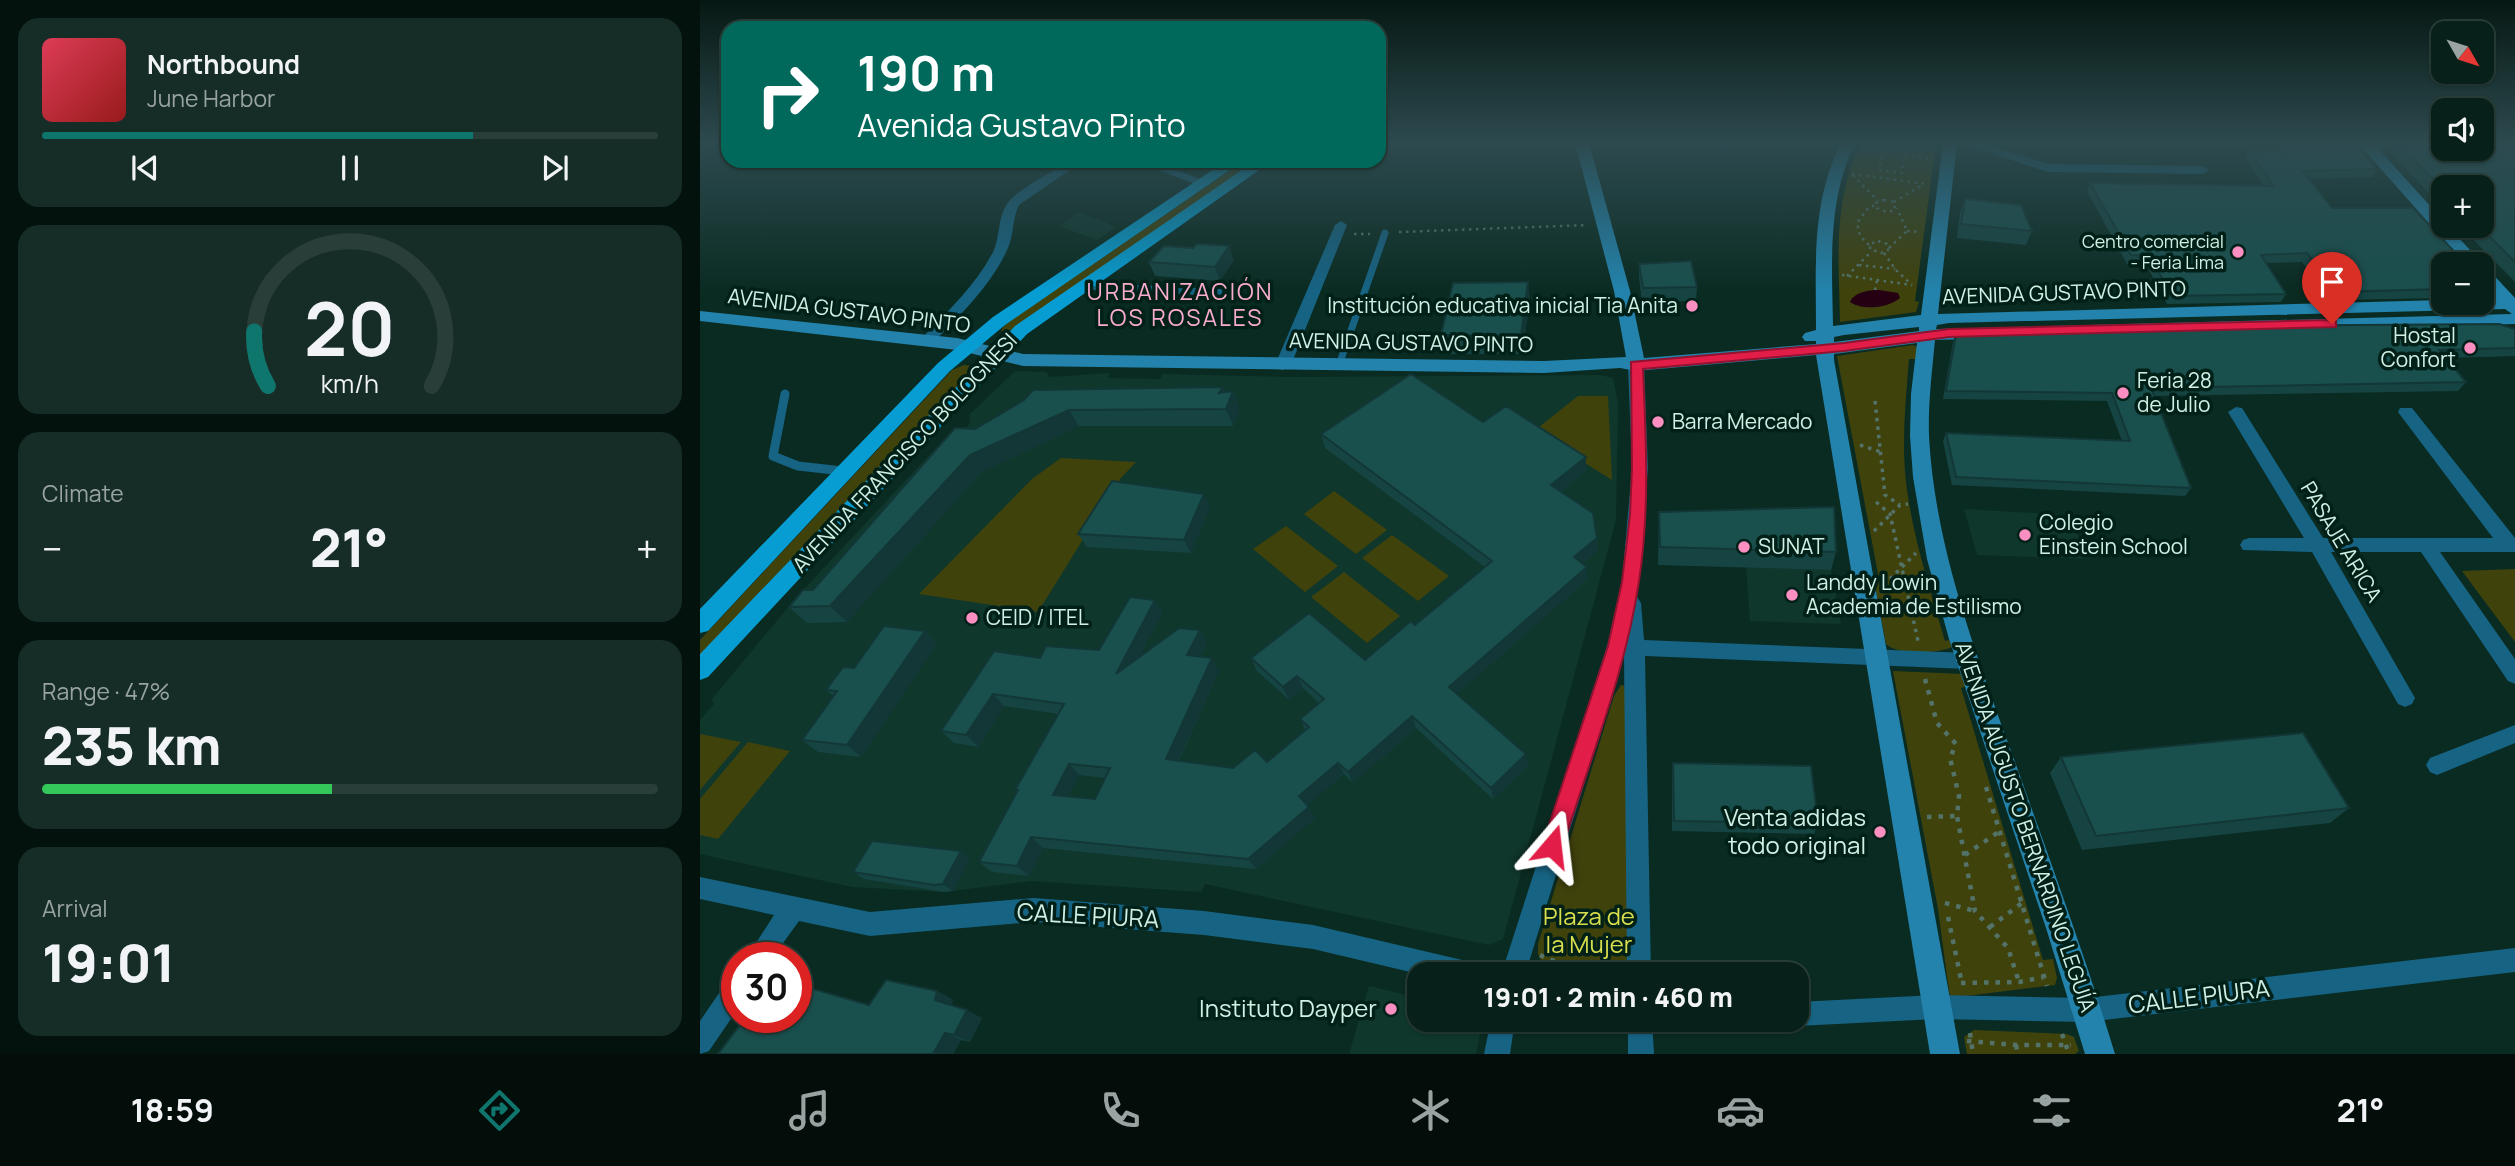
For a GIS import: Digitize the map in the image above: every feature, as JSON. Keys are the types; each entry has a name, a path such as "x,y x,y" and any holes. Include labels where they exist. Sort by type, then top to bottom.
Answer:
{"main road":[{"name":"AVENIDA FRANCISCO BOLOGNESI","path":"700,624 944,367 999,321 1190,192"},
{"name":"AVENIDA FRANCISCO BOLOGNESI","path":"700,670 1021,330 1220,192"},
{"path":"1595,192 1622,292 1630,360"},
{"path":"1830,192 1824,235 1825,341 1875,659 1936,1007 1960,1045"},
{"name":"AVENIDA AUGUSTO BERNARDINO LEGUÍA","path":"1944,192 1918,427 1921,478 1939,563 1968,661 2087,1010 2088,1049"},
{"path":"2409,192 2463,252"},
{"path":"2494,286 2514,309"},
{"name":"AVENIDA GUSTAVO PINTO","path":"700,316 928,340 969,346 1023,360 1544,367 1825,341 1928,327 2514,309"}],"street":[{"path":"928,340 965,305 978,287 1003,244 1008,211 1030,192"},
{"path":"1283,365 1339,230"},
{"path":"1630,360 1640,468 1626,647 1630,962"},
{"name":"PASAJE ARICA","path":"2236,411 2317,544 2405,698"},
{"path":"2406,412 2513,548"},
{"path":"2426,544 2515,675"},
{"path":"2249,545 2426,544 2513,548"},
{"path":"1626,647 1968,661"},
{"path":"1517,962 1626,647"},
{"path":"2437,765 2515,734"},
{"name":"CALLE PIURA","path":"700,888 870,924 1034,909 1166,919 1313,937 1420,962"},
{"path":"770,942 793,909"},
{"name":"CALLE PIURA","path":"1809,1013 1936,1007 2087,1010 2513,963"},
{"path":"700,1042 721,1012"},
{"path":"1497,1054 1501,1032"},
{"path":"1640,1032 1641,1054"}],"lane":[{"path":"1339,365 1385,233"},
{"path":"1084,286 1229,293"},
{"path":"785,394 773,456 784,463 799,467 843,471"}],"path":[{"path":"1868,192 1887,212 1897,208"},
{"path":"1872,251 1858,234 1857,223 1868,208 1877,203 1894,202 1911,192"},
{"path":"1884,253 1901,239 1906,230 1902,215 1894,202"},
{"path":"1849,223 1857,223"},
{"path":"1339,230 1385,233 1603,224"},
{"path":"1906,230 1920,232"},
{"path":"1869,245 1881,242 1889,248"},
{"path":"1841,275 1912,285 1895,269 1884,253 1872,251"},
{"path":"1847,276 1872,251"},
{"path":"1859,265 1895,269"},
{"path":"1875,290 1877,280"},
{"path":"1875,401 1885,495"},
{"path":"1856,443 1881,452"},
{"path":"1868,507 1885,495"},
{"path":"1885,495 1900,505 1908,505"},
{"path":"1876,502 1890,514 1918,643"},
{"path":"1873,533 1900,505"},
{"path":"1877,592 1918,552"},
{"path":"1925,679 1937,723 1956,744 1951,758 1975,911"},
{"path":"1984,780 2047,986"},
{"path":"1927,817 1958,816"},
{"path":"1965,855 2000,831"},
{"path":"1990,927 2022,902"},
{"path":"1945,903 1975,911 1990,927 2008,948 2019,982"},
{"path":"1538,954 1559,962"},
{"path":"1948,981 2019,982 2056,975"},
{"path":"1960,1045 1970,1033"},
{"path":"2062,1034 2069,1054"},
{"path":"1960,1045 2066,1045 2088,1049"},
{"path":"1960,1045 1973,1054"},
{"path":"2016,1045 2018,1054"}],"shaded area":[{"path":"1079,212 1117,227 1097,240 1059,226"},
{"path":"1879,290 1898,293 1900,298 1875,307 1862,307 1850,302 1858,294"},
{"path":"1015,371 1046,372 1050,377 1110,373 1108,378 1160,379 1163,374 1290,377 1601,375 1613,378 1618,403 1616,520 1503,939 1489,945 1205,884 1201,892 1032,881 944,892 852,887 700,854 700,720 714,704 712,699 794,600 944,439 958,438 970,423 969,415"},
{"name":"Colegio Einstein School","path":"1964,509 2070,515 2087,559 1977,555"},
{"name":"Landdy Lowin Academia de Estilismo","path":"1746,567 1831,570 1841,624 1750,621"},
{"name":"Instituto Dayper","path":"1369,986 1407,995 1407,1032 1480,1032 1476,1054 1349,1054"}],"green space":[{"path":"1198,192 1213,192 1016,328 1001,331 1005,324"},
{"path":"1845,192 1929,192 1915,301 1919,302 1916,312 1840,322 1839,231"},
{"path":"1913,345 1917,347 1916,359 1909,359 1904,430 1907,493 1945,641 1949,640 1952,647 1928,652 1908,652 1886,644 1874,581 1878,574 1837,356"},
{"path":"964,365 972,366 970,373 700,661 700,640 952,370"},
{"path":"1578,396 1608,396 1612,480 1534,431"},
{"path":"1061,458 1136,462 1121,478 1038,612 919,594 1032,479"},
{"path":"1334,491 1387,530 1356,554 1304,514"},
{"path":"1286,526 1338,566 1305,592 1253,549"},
{"path":"1392,535 1449,576 1418,601 1362,558"},
{"path":"2515,569 2515,642 2462,571"},
{"path":"1344,572 1400,616 1367,643 1311,597"},
{"path":"1893,671 1963,674 1968,686 1961,688 2043,960 2053,959 2057,978 2055,985 1950,998 1938,909"},
{"name":"Plaza de la Mujer","path":"1621,685 1626,686 1630,962 1542,962 1538,944 1614,696"},
{"path":"700,734 741,742 700,790"},
{"path":"748,742 790,751 718,839 700,835 700,799"},
{"path":"1974,1030 2067,1034 2074,1037 2079,1051 2075,1054 1967,1054 1964,1037"}],"building":[{"name":"Centro comercial - Feria Lima","path":"2095,192 2320,192 2332,208 2413,208 2431,227 2431,238 2441,238 2455,252 2431,252 2431,289 2336,292 2307,253 2261,255 2286,294 2172,296 2150,256 2131,255"},
{"path":"2494,192 2515,192 2515,262 2491,238 2494,238"},
{"path":"1965,199 2021,205 2032,231 1961,224"},
{"path":"1197,244 1229,246 1215,267 1149,262 1164,246 1193,248"},
{"path":"1691,261 1697,287 1643,288 1639,264"},
{"path":"1528,282 1521,336 1441,335 1453,283"},
{"name":"Feria 28 de Julio","path":"2499,324 2515,329 2515,348 2439,350 2466,382 2151,388 2191,488 1956,477 1946,433 2130,441 2112,393 1946,391 1956,334 2226,326"},
{"path":"1411,374 1483,422 1506,406 1586,457 1551,485 1593,513 1597,538 1574,557 1587,567 1449,687 1526,754 1491,788 1412,716 1348,772 1338,763 1299,796 1309,807 1248,859 1031,837 1017,866 979,862 1018,790 1015,790 1064,704 993,694 966,735 941,731 994,651 1040,658 1046,646 1099,650 1130,597 1155,600 1116,674 1179,628 1200,630 1187,655 1212,658 1166,759 1233,768 1255,750 1267,762 1309,727 1300,719 1324,699 1297,676 1283,687 1251,658 1309,613 1365,660 1411,621 1415,625 1492,561 1321,434","holes":["1069,764 1110,768 1095,799 1053,795"]},
{"path":"1223,387 1219,393 1233,391 1226,409 1069,410 970,455 830,606 789,607 803,590 813,590 955,428 975,429 1024,400 1033,390"},
{"path":"1112,481 1204,494 1184,540 1078,534"},
{"path":"1834,507 1836,552 1660,547 1659,512"},
{"path":"884,626 925,631 847,745 802,740 837,691 826,690 843,667 854,668"},
{"path":"2303,733 2349,808 2096,836 2061,757"},
{"path":"1673,763 1811,766 1818,823 1674,821"},
{"path":"872,841 961,851 943,884 934,885 853,872"},
{"path":"886,980 937,991 935,1000 967,1010 954,1035 945,1033 933,1054 718,1054 734,1033 812,1033 812,989 869,1005"}],"place":[{"name":"Centro comercial - Feria Lima","path":"2238,252"},
{"name":"Institución educativa inicial Tia Anita","path":"1692,306"},
{"name":"Hostal Confort","path":"2470,348"},
{"name":"Feria 28 de Julio","path":"2123,393"},
{"name":"Barra Mercado","path":"1658,422"},
{"name":"Colegio Einstein School","path":"2025,535"},
{"name":"SUNAT","path":"1744,547"},
{"name":"Landdy Lowin Academia de Estilismo","path":"1792,595"},
{"name":"CEID / ITEL","path":"972,618"},
{"name":"Venta adidas todo original","path":"1880,832"},
{"name":"Instituto Dayper","path":"1391,1009"}],"district":[{"name":"URBANIZACIÓN LOS ROSALES","path":"1180,305"}],"route":[{"path":"1552,846 1617,646 1631,582 1640,468 1636,365 1844,347 1949,333 2332,324"}]}
